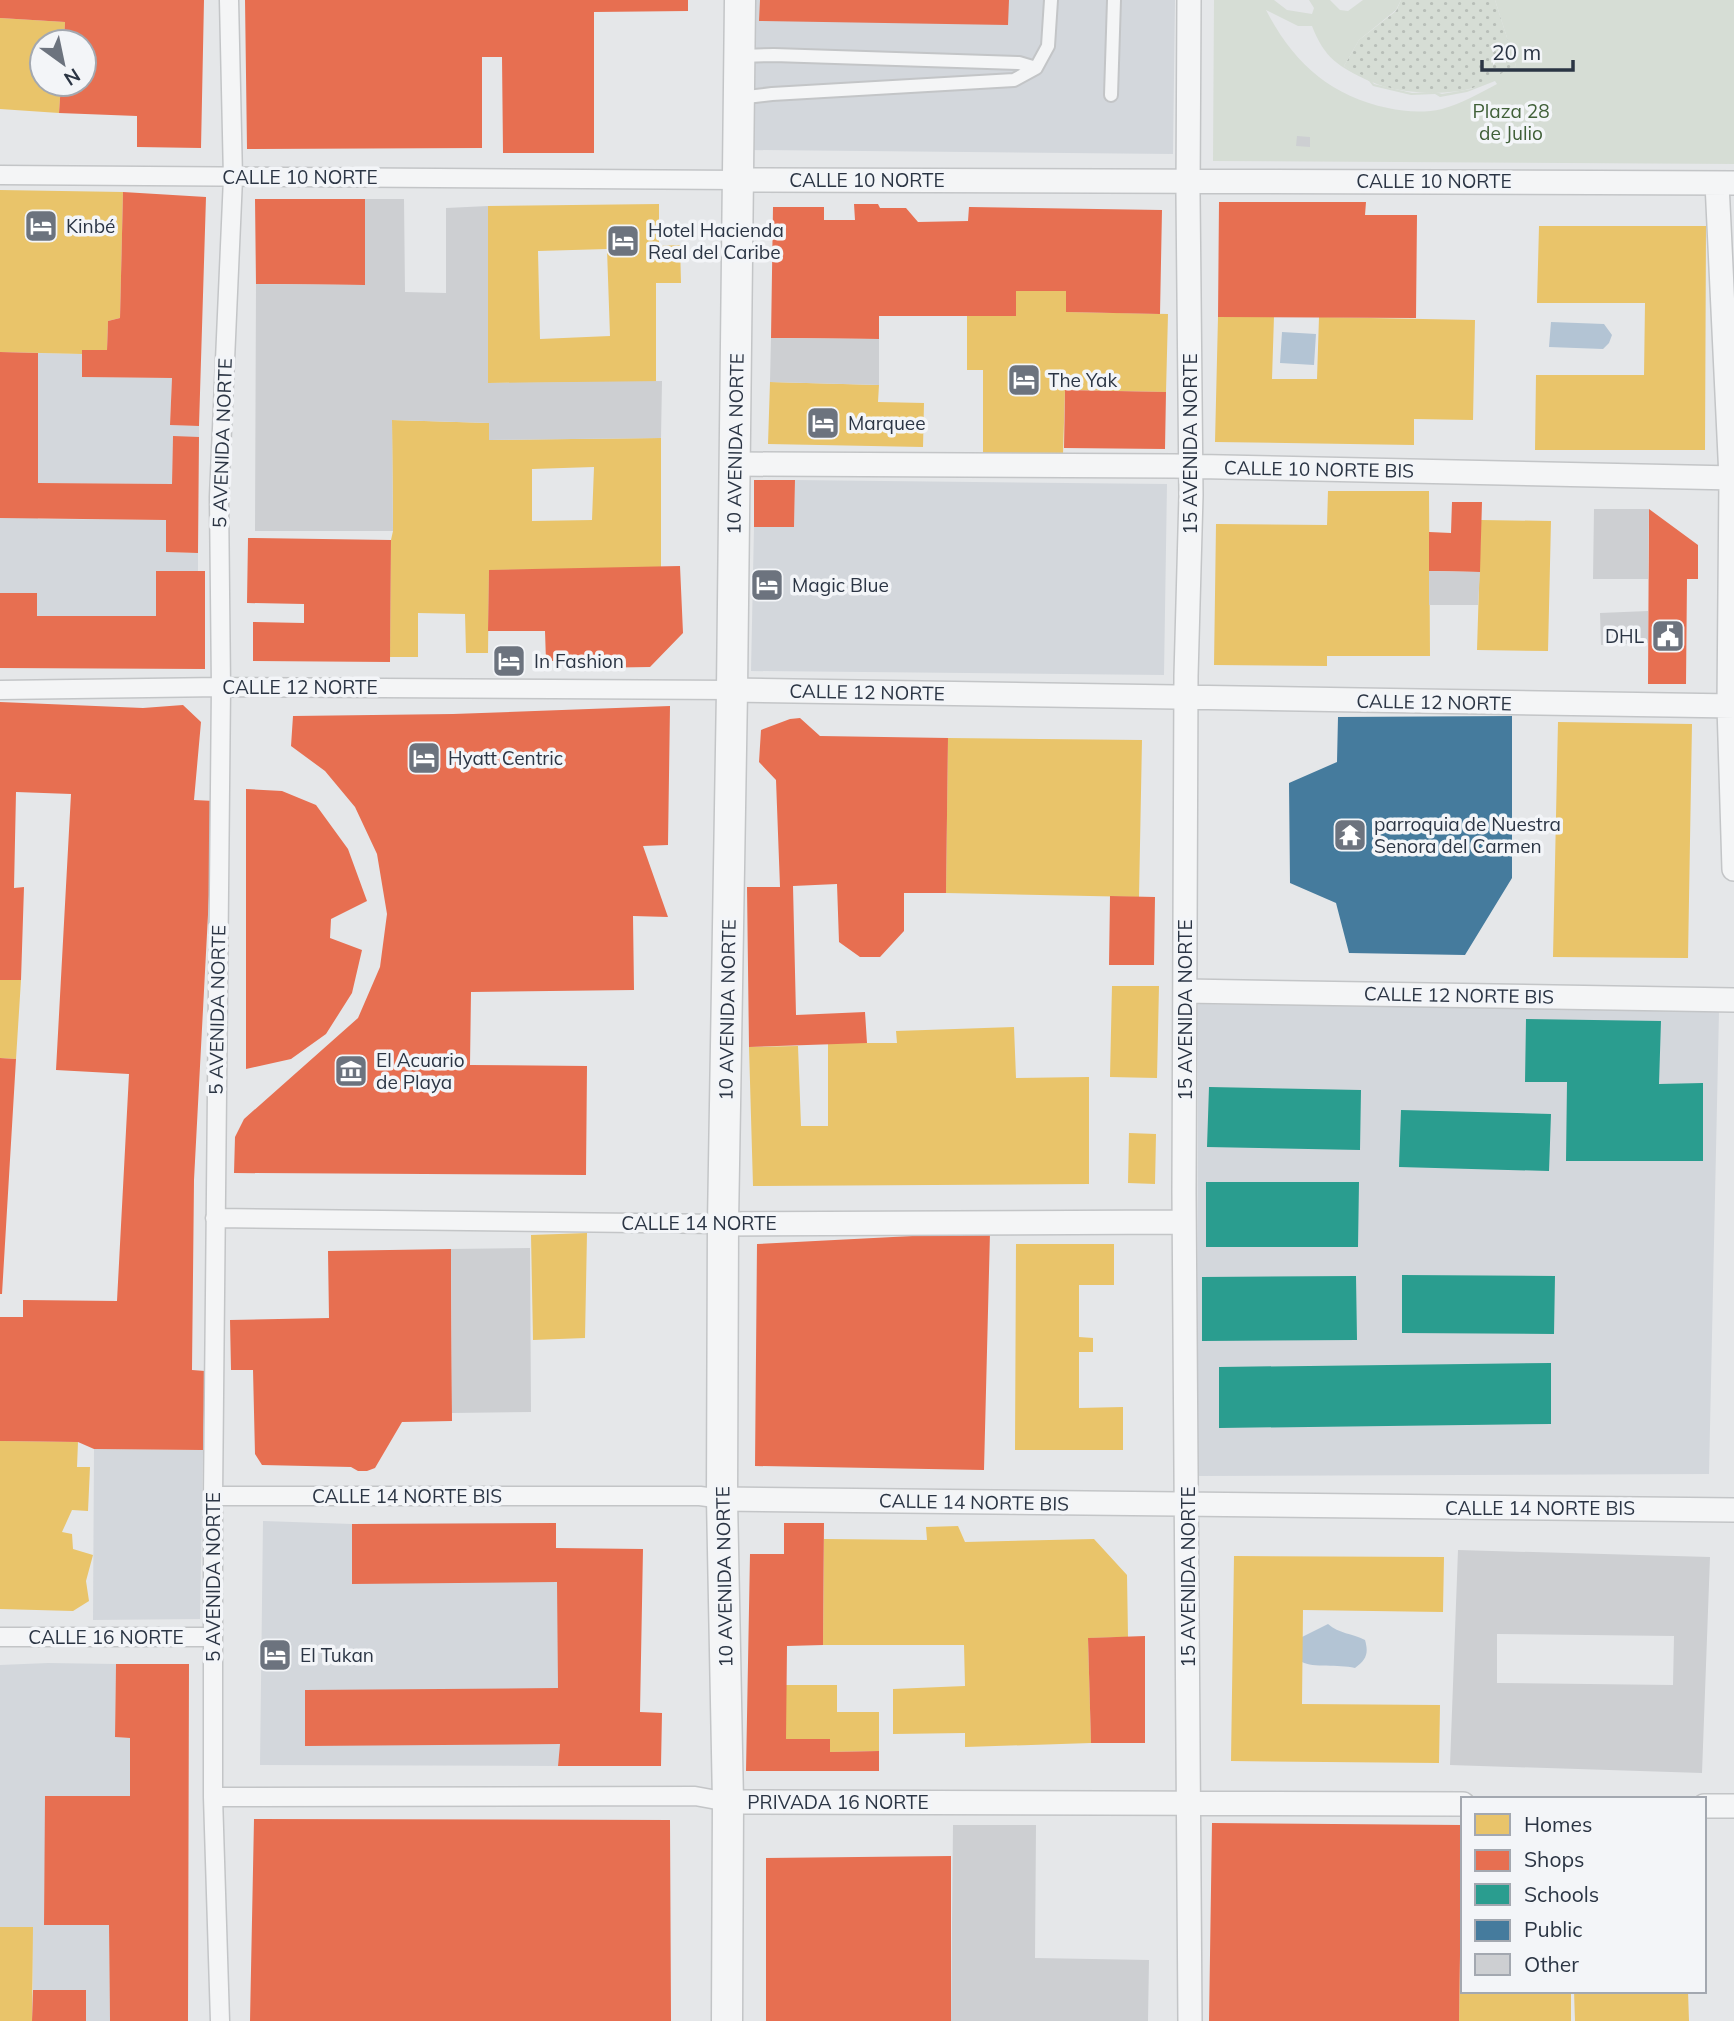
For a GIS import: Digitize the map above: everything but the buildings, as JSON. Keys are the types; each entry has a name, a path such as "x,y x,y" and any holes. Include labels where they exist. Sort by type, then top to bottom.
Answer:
{"street":[{"name":"5 AVENIDA NORTE","path":"220,2021 213,1797 213,1496 221,687 219,497 233,178 229,0"},
{"name":"10 AVENIDA NORTE","path":"727,2021 728,1802 722,1499 723,1224 733,690 740,0"},
{"name":"15 AVENIDA NORTE","path":"1189,0 1191,466 1186,698 1184,1222 1190,2021"},
{"name":"CALLE 10 NORTE","path":"0,175 1725,183"},
{"path":"1725,183 1733,478 1734,869"},
{"name":"CALLE 10 NORTE BIS","path":"735,464 1191,466 1733,478"},
{"name":"CALLE 12 NORTE","path":"0,690 221,687 733,690 1732,706"},
{"name":"CALLE 12 NORTE BIS","path":"1185,990 1734,1000"},
{"name":"CALLE 14 NORTE","path":"215,1218 723,1224 1184,1222"},
{"name":"CALLE 14 NORTE BIS","path":"213,1496 701,1496 722,1499 1188,1506 1734,1510"},
{"name":"CALLE 16 NORTE","path":"0,1637 213,1637"},
{"name":"PRIVADA 16 NORTE","path":"213,1797 695,1796 728,1802 1461,1804"},
{"path":"1706,1806 1734,1806"}],"lane":[{"path":"737,98 1014,80 1036,68 1048,46 1051,0"},
{"path":"1111,95 1114,0"},
{"path":"738,56 1019,63 1036,68"}],"shaded area":[{"path":"756,0 1175,0 1173,154 750,150"},
{"path":"38,353 82,354 82,377 172,378 170,425 199,426 199,437 173,437 172,484 38,483 38,519 166,520 166,552 198,553 198,571 156,571 156,616 37,616 37,593 0,593 0,441 38,441"},
{"name":"Magic Blue","path":"795,480 1167,484 1164,675 751,671 754,527 794,526"},
{"path":"1198,1004 1719,1012 1709,1474 1197,1476"},
{"path":"94,1449 203,1450 200,1619 93,1620"},
{"path":"263,1521 352,1524 556,1523 556,1574 619,1573 560,1744 558,1766 260,1765"},
{"path":"116,1664 115,1737 130,1738 130,1796 46,1796 44,1925 109,1925 110,2021 86,2021 86,1990 33,1990 32,1928 0,1927 0,1665"}],"green space":[{"name":"Plaza 28 de Julio","path":"1214,0 1274,0 1287,10 1312,14 1314,8 1309,0 1330,0 1340,10 1348,11 1363,0 1401,0 1396,10 1359,40 1344,66 1370,79 1374,84 1412,93 1442,94 1471,89 1516,66 1495,0 1734,0 1734,164 1213,161","holes":["1266,10 1298,26 1312,26 1322,46 1334,60 1373,86 1411,95 1435,94 1440,97 1467,92 1495,81 1497,84 1449,107 1435,110 1401,110 1367,102 1348,95 1315,74 1288,46"]},
{"path":"1401,0 1495,0 1516,66 1479,86 1462,91 1436,93 1382,86 1344,66 1359,40 1396,11"}],"water":[{"path":"1551,322 1604,324 1612,335 1603,349 1549,347"},
{"path":"1282,332 1316,334 1314,365 1280,363"},
{"path":"1328,1624 1365,1640 1366,1656 1355,1668 1302,1662 1302,1637"}],"place":[{"name":"Kinbé","path":"41,226"},
{"name":"Hotel Hacienda Real del Caribe","path":"623,241"},
{"name":"The Yak","path":"1024,380"},
{"name":"Marquee","path":"823,423"},
{"name":"Magic Blue","path":"767,585"},
{"name":"DHL","path":"1668,636"},
{"name":"In Fashion","path":"509,661"},
{"name":"Hyatt Centric","path":"424,758"},
{"name":"parroquia de Nuestra Senora del Carmen","path":"1350,835"},
{"name":"El Acuario de Playa","path":"351,1071"},
{"name":"El Tukan","path":"275,1655"}]}
